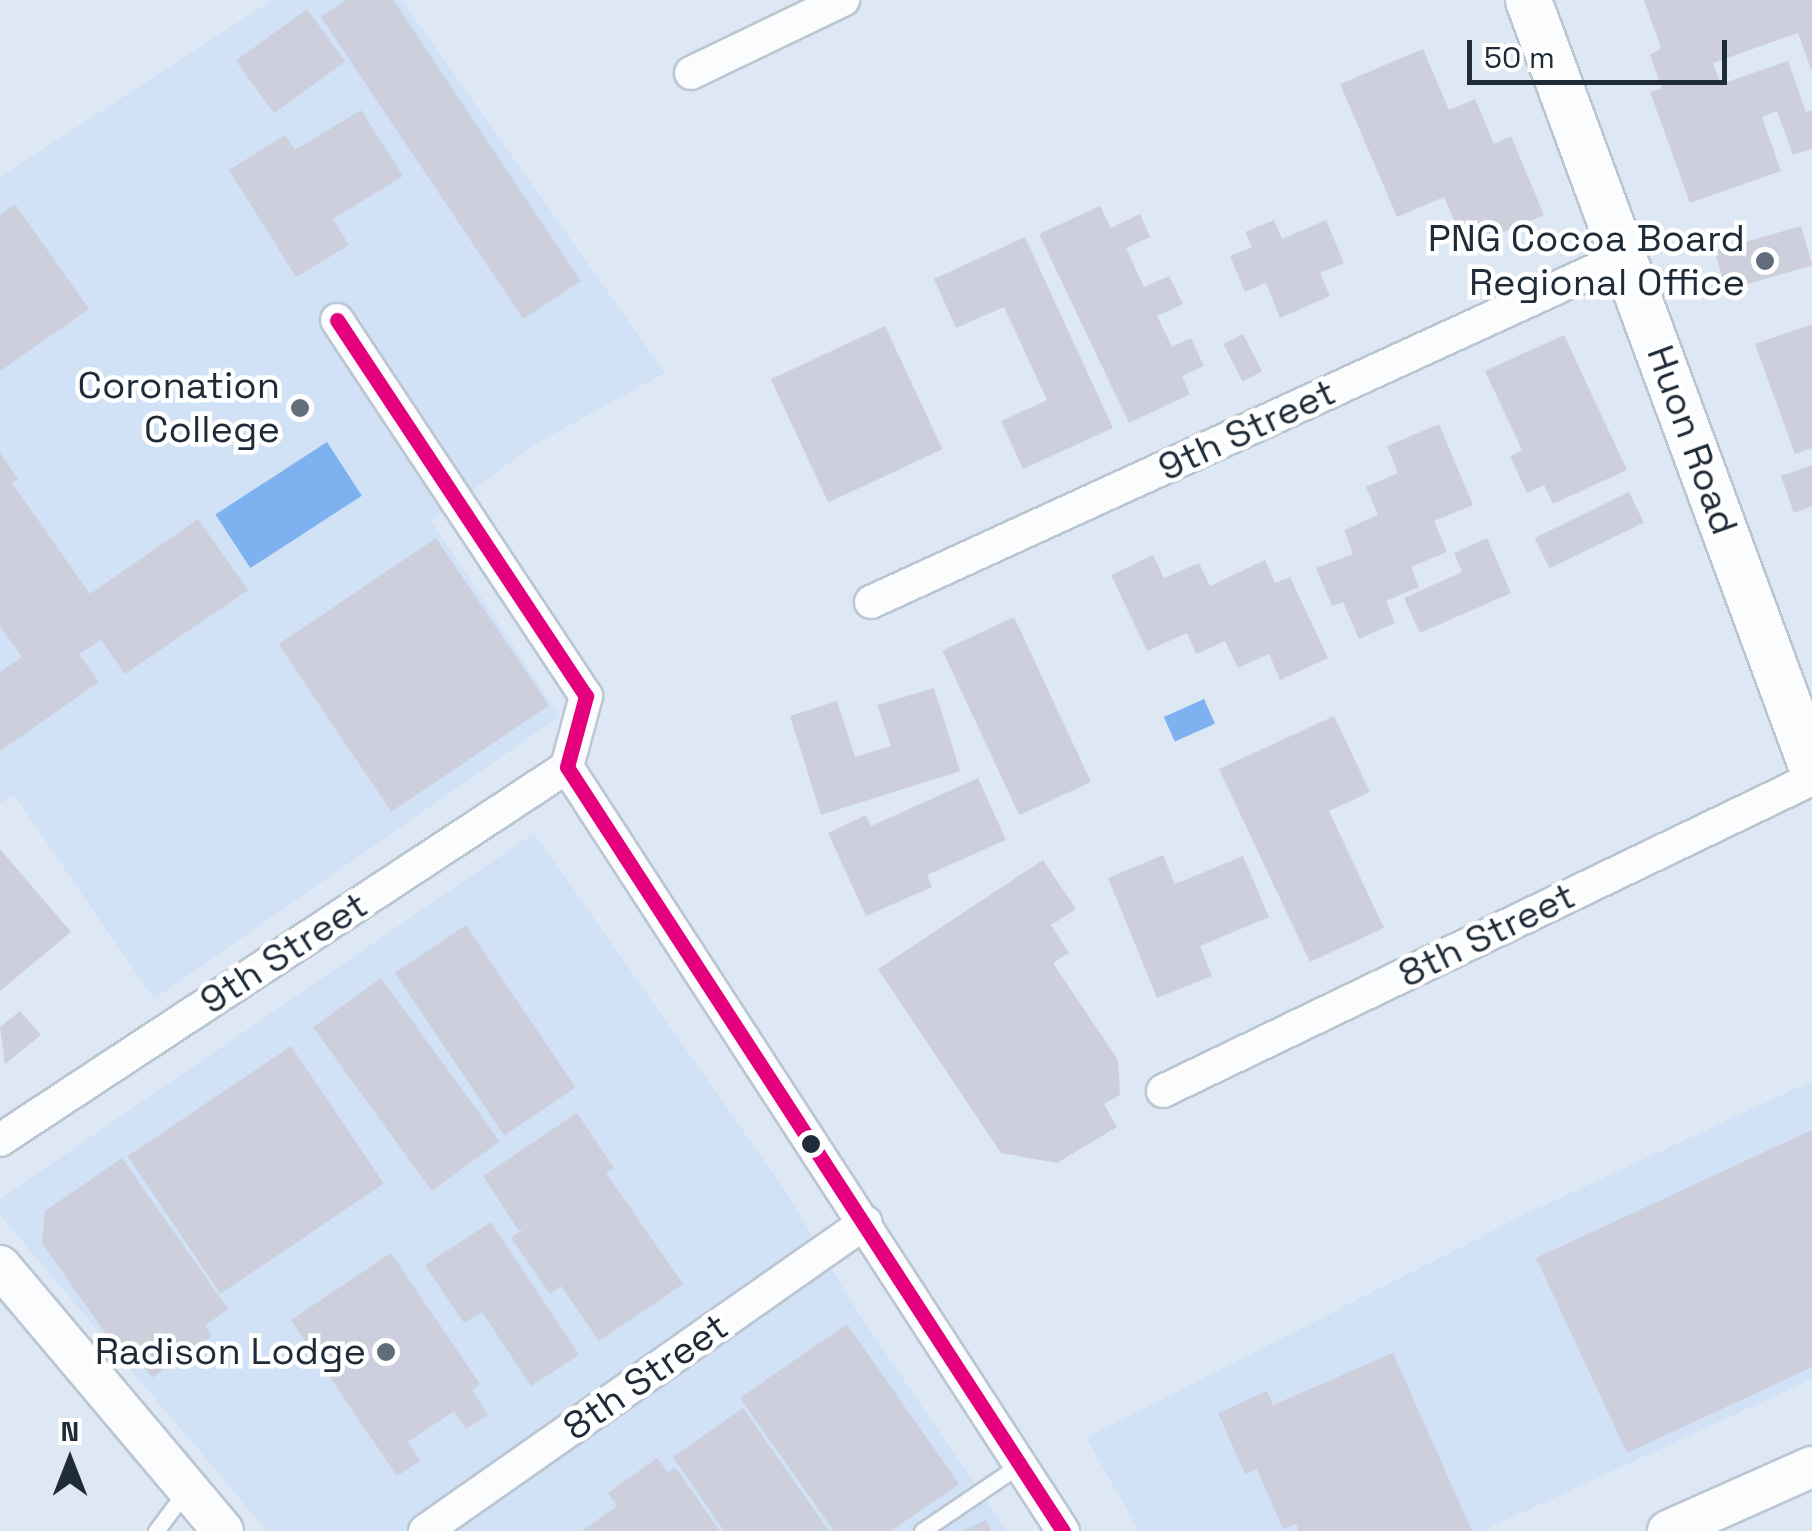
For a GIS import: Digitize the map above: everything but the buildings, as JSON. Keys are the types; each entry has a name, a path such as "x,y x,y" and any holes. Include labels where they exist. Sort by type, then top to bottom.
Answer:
{"main road":[{"name":"Huon Road","path":"1528,0 1812,768"}],"street":[{"path":"691,73 843,0"},
{"name":"9th Street","path":"870,602 1624,257"},
{"path":"337,320 586,696 568,767 1063,1531"},
{"name":"9th Street","path":"0,1140 568,767"},
{"name":"8th Street","path":"1163,1091 1812,780"},
{"name":"8th Street","path":"425,1531 866,1222"},
{"path":"0,1266 223,1531"},
{"path":"1747,1492 1812,1448"},
{"path":"1668,1531 1747,1492 1812,1467"}],"lane":[{"path":"922,1531 1020,1464"},
{"path":"156,1531 188,1489"}],"shaded area":[{"name":"Coronation College","path":"272,0 402,0 665,373 535,444 431,521 560,716 154,999 14,795 0,803 0,177"},
{"path":"534,833 784,1189 857,1311 1007,1531 267,1531 0,1215 0,1199"},
{"path":"1812,1081 1812,1379 1482,1531 1139,1531 1086,1438 1528,1213"}],"water":[{"path":"327,442 362,496 250,568 215,514"},
{"path":"1204,699 1215,724 1175,742 1164,717"}],"transit line":[{"path":"337,320 586,696 567,767 1063,1531"}],"place":[{"name":"PNG Cocoa Board Regional Office","path":"1765,261"},
{"name":"Coronation College","path":"300,408"},
{"name":"Radison Lodge","path":"386,1352"}]}
